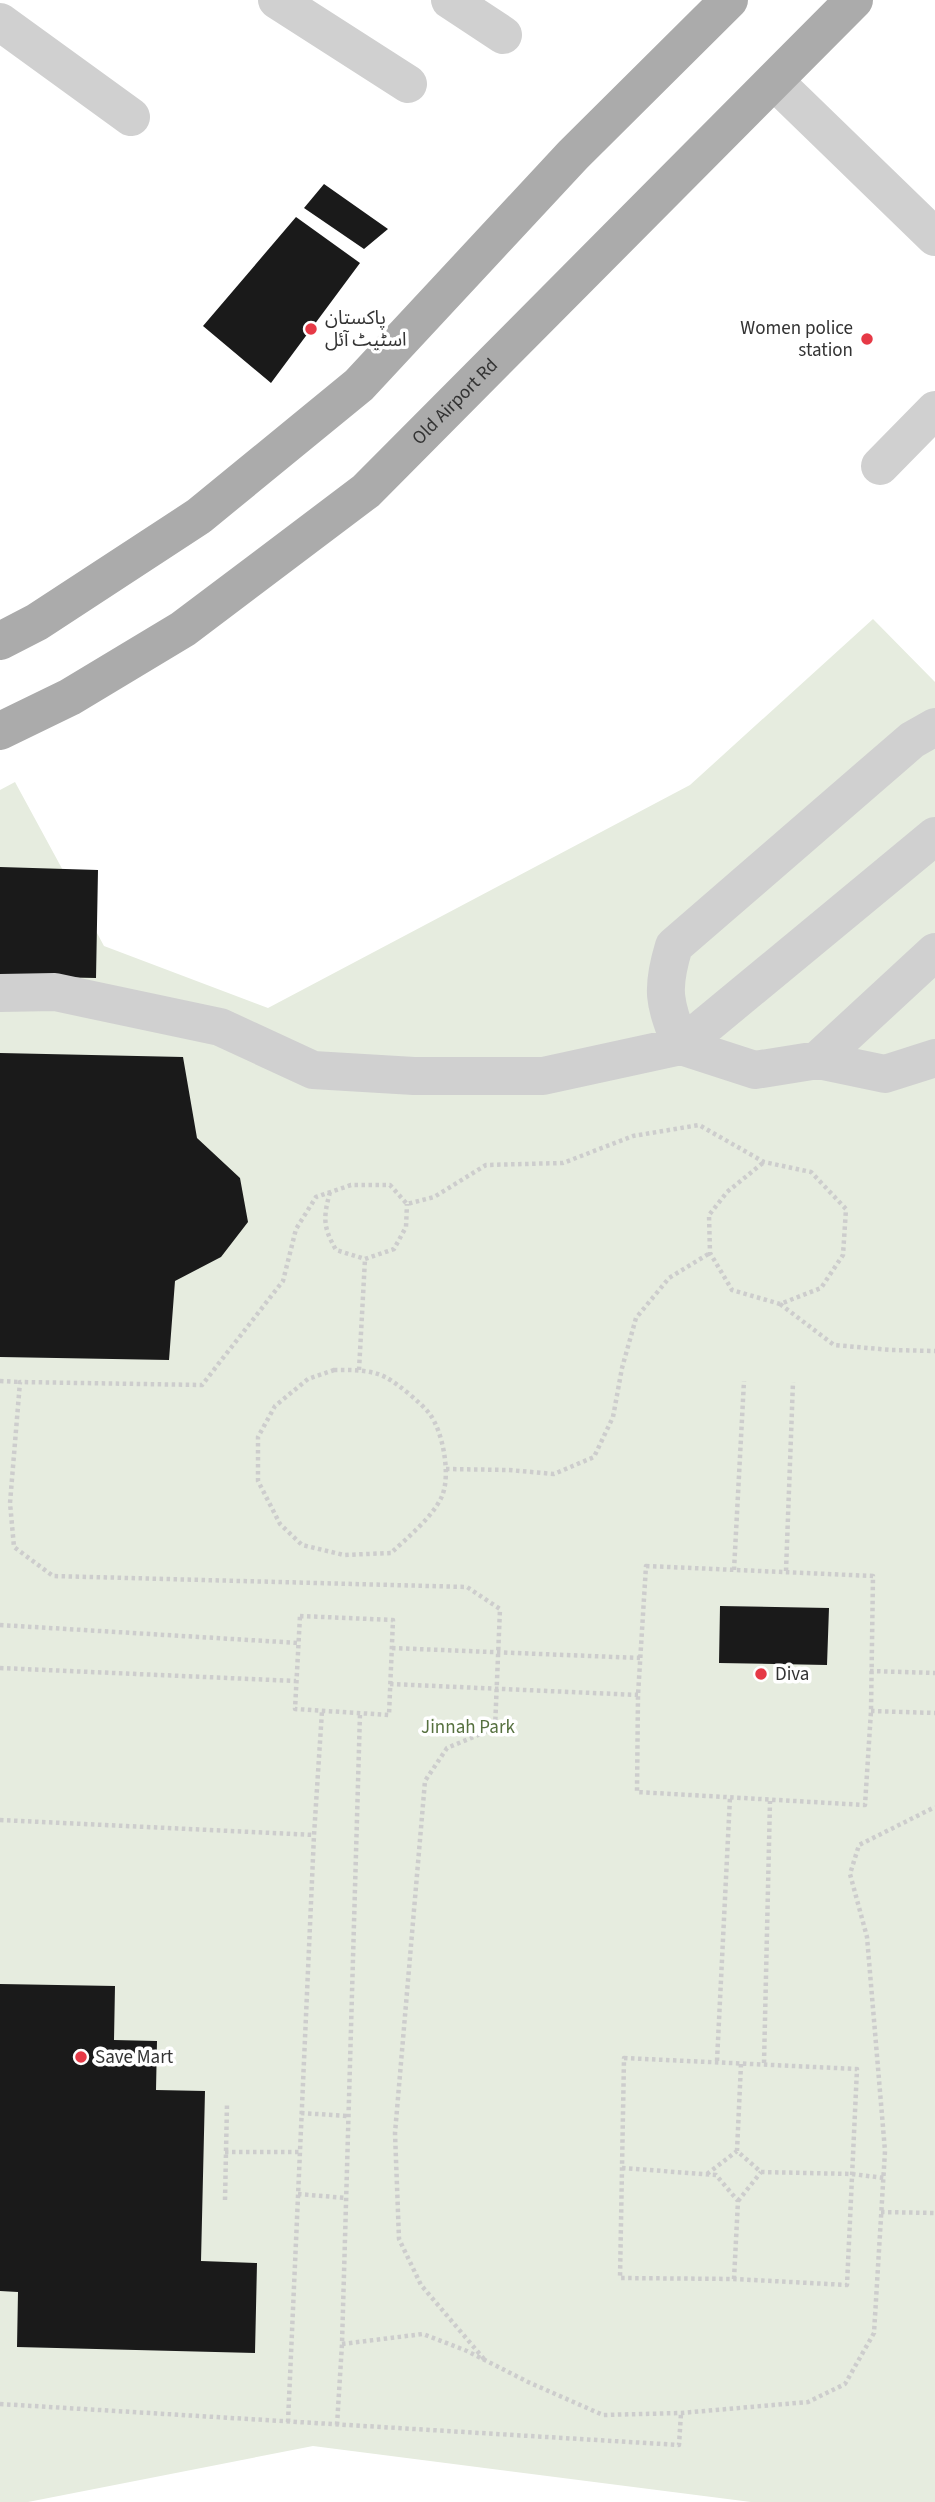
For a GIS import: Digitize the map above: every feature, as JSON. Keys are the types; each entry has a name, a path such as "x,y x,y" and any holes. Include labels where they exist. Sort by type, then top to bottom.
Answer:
{"main road":[{"path":"0,641 37,622 199,516 359,385 573,156 729,0"},
{"name":"Old Airport Rd","path":"0,731 70,697 183,629 366,491 854,0"}],"lane":[{"path":"277,0 408,83"},
{"path":"450,0 503,35"},
{"path":"0,22 131,117"},
{"path":"774,80 935,237"},
{"path":"880,466 935,410"},
{"path":"681,1046 666,1004 666,972 674,946 912,740 935,727"},
{"path":"0,993 55,992 220,1027 313,1070 414,1076 543,1076 681,1046 935,836"},
{"path":"818,1060 935,953"},
{"path":"681,1046 755,1070 818,1060 885,1074 935,1058"}],"path":[{"path":"407,1204 434,1197 485,1165 563,1163 633,1136 699,1125 764,1161 811,1172 846,1209 843,1255 821,1288 780,1304"},
{"path":"764,1161 727,1192 709,1215 710,1254 733,1290 780,1304 834,1345 935,1351"},
{"path":"0,1381 202,1385 283,1281 296,1229 316,1197 330,1192 351,1185 390,1185 407,1204 406,1227 394,1249 365,1259 336,1250 325,1231 325,1210 330,1192"},
{"path":"446,1469 554,1474 594,1457 613,1417 622,1368 636,1318 669,1278 710,1254"},
{"path":"359,1370 365,1259"},
{"path":"334,1370 359,1370 386,1377 429,1413 443,1445 446,1469 442,1496 420,1526 391,1553 344,1555 302,1545 280,1524 258,1481 258,1437 275,1406 308,1379 334,1370"},
{"path":"734,1570 744,1381"},
{"path":"20,1382 10,1503 14,1547 53,1576 467,1587 500,1609 495,1728 447,1748 425,1781 396,2133 399,2239 421,2285 484,2359"},
{"path":"786,1572 793,1382"},
{"path":"646,1566 734,1570 873,1576 871,1711 865,1805 637,1792 638,1695 646,1566"},
{"path":"300,1616 393,1620 389,1715 295,1709 299,1643 300,1616"},
{"path":"0,1625 299,1643"},
{"path":"392,1648 640,1658"},
{"path":"0,1668 296,1681"},
{"path":"870,1671 935,1673"},
{"path":"390,1684 638,1695"},
{"path":"288,2421 322,1711"},
{"path":"871,1711 935,1713"},
{"path":"337,2425 342,2344 360,1713"},
{"path":"717,2061 730,1797"},
{"path":"764,2063 770,1801"},
{"path":"342,2344 423,2334 484,2359 603,2415 681,2413 808,2402 845,2384 874,2333 885,2151 867,1937 850,1874 859,1845 935,1807"},
{"path":"0,1820 314,1835"},
{"path":"624,2058 717,2061 858,2069 847,2285 734,2279 620,2278 624,2058"},
{"path":"737,2151 741,2064"},
{"path":"225,2200 227,2104"},
{"path":"301,2113 348,2116"},
{"path":"737,2151 761,2172 852,2174 884,2179"},
{"path":"706,2174 737,2151"},
{"path":"225,2152 300,2152"},
{"path":"622,2168 716,2175 738,2201"},
{"path":"734,2279 738,2201 761,2172"},
{"path":"298,2194 346,2198"},
{"path":"881,2212 935,2213"},
{"path":"0,2404 679,2445 681,2413"}],"green space":[{"name":"Jinnah Park","path":"873,619 935,682 935,2502 751,2502 313,2446 28,2502 0,2502 0,790 15,782 104,946 268,1008 690,785"}],"building":[{"path":"324,184 388,229 364,249 304,208"},
{"path":"296,217 360,263 271,383 203,326"},
{"path":"0,867 98,870 96,978 0,976"},
{"path":"0,1053 183,1057 197,1138 240,1178 248,1222 221,1257 175,1281 169,1360 0,1357"},
{"path":"720,1606 829,1608 827,1665 719,1663"},
{"path":"0,1984 115,1986 114,2040 157,2041 156,2090 205,2091 201,2261 257,2263 255,2353 17,2347 18,2292 0,2291"}],"place":[{"name":"پاکستان اسٹیٹ آئل","path":"311,329"},
{"name":"Women police station","path":"867,339"},
{"name":"Diva","path":"761,1674"},
{"name":"Save Mart","path":"81,2057"}]}
